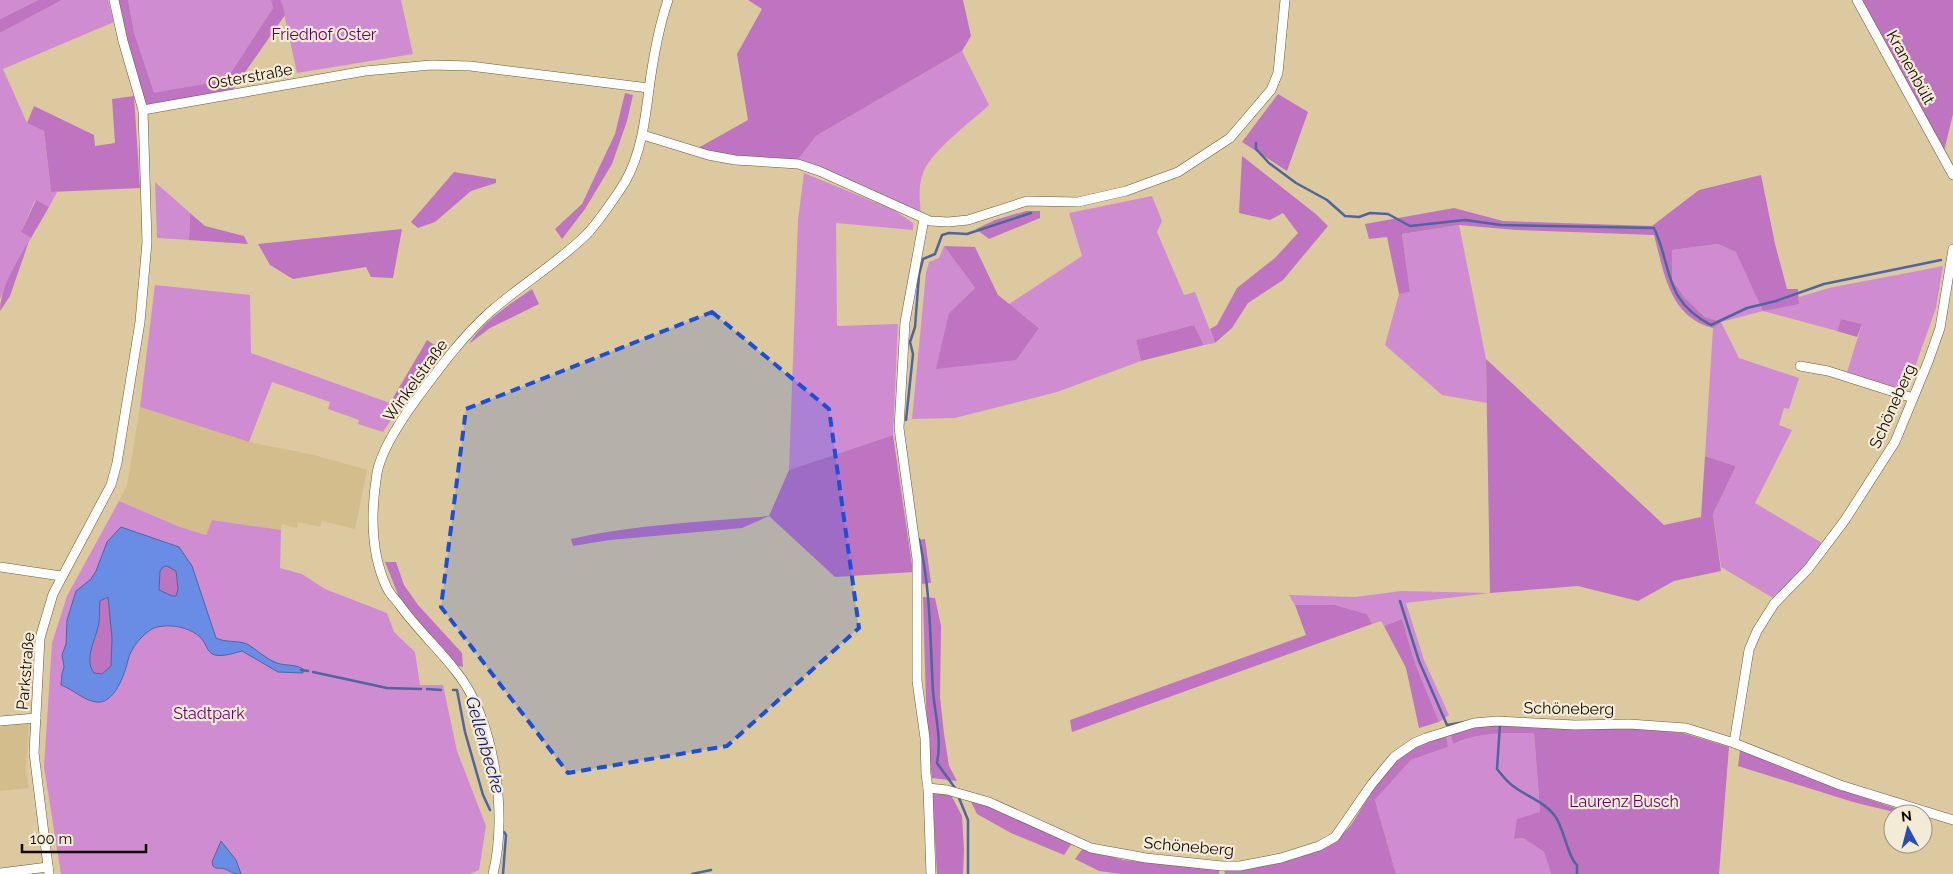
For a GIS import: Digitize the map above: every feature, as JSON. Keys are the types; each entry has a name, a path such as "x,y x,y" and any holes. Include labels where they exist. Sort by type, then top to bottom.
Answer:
{"street":[{"path":"114,0 123,40 144,110"},
{"path":"649,88 662,18 668,0"},
{"path":"643,135 708,155 735,160 798,164 819,171 924,219 948,222 968,220 1027,202 1078,202 1126,191 1178,172 1230,138 1270,90 1278,73 1286,0"},
{"name":"Kranenbült","path":"1857,0 1953,176"},
{"name":"Osterstraße","path":"144,110 365,71 431,66 470,66 649,88"},
{"name":"Winkelstraße","path":"493,874 498,855 499,797 487,731 474,700 457,671 406,614 387,589 376,553 373,524 378,470 398,425 453,351 490,312 588,234 626,181 643,135 649,88"},
{"name":"Parkstraße","path":"49,870 35,768 40,638 53,594 110,485 117,463 140,322 147,242 144,110"},
{"path":"924,219 905,322 899,428 917,559 917,681 925,738 930,874"},
{"name":"Schöneberg","path":"1734,743 1749,650 1757,631 1774,604 1813,562 1884,462 1895,442 1940,328 1953,249"},
{"path":"1800,366 1828,370 1913,398"},
{"path":"0,568 61,576"},
{"path":"0,721 36,718"},
{"name":"Schöneberg","path":"928,788 946,790 989,802 1091,848 1146,858 1222,866 1240,866 1281,858 1320,846 1335,837 1371,785 1394,757 1414,743 1426,738 1474,723 1497,721 1575,725 1629,724 1678,726 1734,743 1840,785 1953,820"},
{"path":"0,873 49,870"}],"highlighted area":[{"path":"712,312 829,409 859,628 727,746 568,773 441,607 466,409"}],"shaded area":[{"path":"140,407 249,442 314,455 367,470 355,529 322,521 320,527 298,522 297,528 282,524 281,530 212,520 206,535 180,527 119,501 127,485"},
{"path":"29,723 26,770 29,788 0,791 0,725"}],"green space":[{"path":"0,0 38,0 0,19"},
{"path":"38,0 62,0 0,33 0,19"},
{"path":"62,0 108,0 114,22 3,69 27,123 44,131 51,192 57,192 49,207 35,200 21,232 31,238 15,266 0,299 0,33"},
{"path":"118,0 128,0 134,32 154,93 226,80 273,8 271,0 281,0 285,15 232,91 146,106 127,40"},
{"path":"128,0 271,0 273,8 226,80 154,94 134,32"},
{"name":"Friedhof Oster","path":"281,0 401,0 413,54 297,73"},
{"path":"748,0 963,0 971,36 962,51 816,136 797,161 734,158 698,148 748,120 737,54 762,9"},
{"path":"1862,0 1953,0 1953,114 1944,151"},
{"path":"962,51 989,105 951,138 926,167 920,186 921,215 797,161 816,136"},
{"path":"625,93 633,95 627,121 612,164 585,209 562,239 555,229 582,204 615,134"},
{"path":"1278,94 1308,112 1287,171 1242,142"},
{"path":"134,96 140,188 51,192 44,131 27,123 34,106 94,135 95,146 115,143 112,99"},
{"path":"1242,156 1317,215 1328,226 1283,280 1248,303 1232,328 1215,343 1210,329 1217,325 1237,288 1275,258 1298,233 1283,213 1270,220 1239,213"},
{"path":"454,172 496,179 496,183 471,191 435,222 418,228 411,222"},
{"path":"804,173 894,210 913,223 913,230 836,223 837,326 898,324 893,435 789,470 798,220"},
{"path":"1761,175 1775,244 1787,289 1798,289 1799,304 1763,311 1736,252 1718,244 1672,250 1672,280 1685,298 1705,317 1721,322 1713,328 1698,322 1687,314 1678,303 1665,278 1654,235 1516,230 1459,225 1402,234 1410,292 1399,294 1387,237 1369,239 1365,224 1454,208 1503,221 1652,226 1699,190"},
{"path":"155,182 190,213 189,240 157,238"},
{"path":"1152,196 1162,221 1157,232 1184,295 1195,292 1215,343 1204,345 1194,325 1136,340 1141,361 1057,392 955,418 912,419 926,273 929,262 939,258 944,246 975,288 949,313 1039,328 1009,304 1082,256 1069,213"},
{"path":"36,200 49,207 31,238 21,232"},
{"path":"1026,211 1040,211 1040,218 989,239 976,229 995,220"},
{"path":"190,213 205,226 244,236 248,244 189,240"},
{"path":"1459,225 1486,359 1487,403 1442,395 1385,345 1399,294 1410,292 1402,234"},
{"path":"402,229 393,278 371,277 366,267 293,279 270,265 258,244"},
{"path":"29,241 10,296 0,311 6,284"},
{"path":"1718,244 1736,252 1799,305 1799,297 1829,288 1943,266 1936,308 1906,392 1847,372 1862,324 1841,319 1837,331 1763,311 1721,322 1739,358 1799,378 1789,409 1784,408 1779,425 1792,430 1755,503 1822,543 1805,567 1773,598 1721,567 1713,514 1736,466 1705,456 1713,328 1720,322 1705,317 1685,298 1672,280 1672,250"},
{"path":"944,246 975,247 998,295 1039,328 1016,360 936,369 949,313 975,288"},
{"path":"155,285 250,295 251,353 390,403 399,408 383,432 358,424 359,420 328,409 330,402 272,382 249,442 140,407"},
{"path":"532,289 539,304 490,328 469,344 489,320"},
{"path":"1841,319 1862,324 1857,337 1837,331"},
{"path":"1194,325 1204,345 1141,361 1136,340"},
{"path":"427,340 436,346 399,408 390,403"},
{"path":"1486,359 1664,525 1701,517 1705,456 1736,466 1713,514 1721,571 1674,581 1638,601 1578,586 1490,593"},
{"path":"893,435 913,572 835,577 769,516 789,470"},
{"name":"Stadtpark","path":"119,501 180,527 206,535 212,520 281,530 280,568 302,574 325,589 387,613 394,632 415,652 420,685 443,685 457,751 486,826 479,870 470,874 61,874 44,767 52,643 67,596"},
{"path":"769,516 742,528 610,540 573,546 571,539 645,527"},
{"path":"925,539 931,583 921,584 917,540"},
{"path":"385,562 396,562 404,585 418,605 462,653 463,667 455,665 399,597"},
{"path":"167,566 176,571 178,589 176,596 159,591 160,571 163,567"},
{"path":"1401,591 1490,593 1406,603 1424,660 1449,715 1439,722 1415,663 1402,619 1384,626 1381,621 1372,624 1367,614 1335,605 1295,605 1289,595 1355,597"},
{"path":"109,597 112,638 111,666 102,674 94,673 91,668 90,656 99,623 100,601"},
{"path":"923,597 935,598 941,626 940,697 949,766 957,781 932,778 927,737"},
{"path":"1295,605 1335,605 1367,614 1372,624 1072,732 1070,720 1306,635"},
{"path":"1402,619 1415,663 1439,722 1419,728 1406,668 1384,626"},
{"name":"Laurenz Busch","path":"1502,724 1644,729 1683,733 1729,747 1719,874 1551,874 1544,852 1523,838 1514,839 1517,819 1540,812 1534,733 1482,735 1453,744 1450,732 1470,727"},
{"path":"1450,732 1453,744 1482,735 1534,733 1540,812 1514,839 1523,838 1544,852 1551,874 1396,874 1375,800 1411,760 1448,747 1446,734"},
{"path":"1446,734 1448,747 1411,760 1375,800 1396,874 1225,874 1224,870 1337,840 1351,825 1373,790 1397,760 1427,740"},
{"path":"1740,750 1883,804 1883,809 1853,802 1738,766"},
{"path":"932,791 950,793 962,816 963,874 937,874"},
{"path":"969,798 1072,843 1064,855 1011,833 977,814"},
{"path":"1083,848 1123,860 1219,870 1219,874 1121,874 1099,871 1075,859"}],"water":[{"path":"121,527 179,547 192,566 216,638 247,644 273,661 300,667 303,669 303,673 278,672 242,651 225,655 212,654 203,640 196,634 179,627 166,626 150,630 138,641 129,656 118,687 108,699 102,702 91,701 61,685 64,667 62,655 66,644 67,620 76,591 91,579 107,542","holes":["167,566 176,571 178,589 176,596 159,590 160,571 163,567","108,597 112,638 111,666 102,674 94,673 91,667 90,655 98,628 100,601"]},
{"path":"221,841 236,860 241,874 213,866 212,862"}],"waterway":[{"path":"1256,143 1256,149 1269,163 1296,183 1327,200 1345,216 1359,217 1370,213 1388,214 1410,226 1465,220 1501,225 1654,228 1677,294 1685,305 1711,325 1747,308 1776,301 1824,284 1941,260"},
{"path":"906,420 913,354 910,342 915,327 919,275 923,259 935,254 942,235 949,233 967,234 1031,213"},
{"path":"919,539 928,596 933,691 938,736 937,763 955,788"},
{"path":"1400,601 1419,661 1447,725 1465,722"},
{"name":"Gellenbecke","path":"301,670 308,671"},
{"name":"Gellenbecke","path":"313,672 387,688 421,689"},
{"name":"Gellenbecke","path":"427,689 441,690"},
{"name":"Gellenbecke","path":"453,690 457,690 465,732 483,795 490,810"},
{"path":"1500,724 1497,769 1518,790 1541,803 1555,816 1571,856 1577,865 1577,874"},
{"path":"959,798 968,820 968,874"},
{"name":"Gellenbecke","path":"503,874 506,835 504,832"},
{"name":"Gellenbecke","path":"692,874 711,870"}]}
